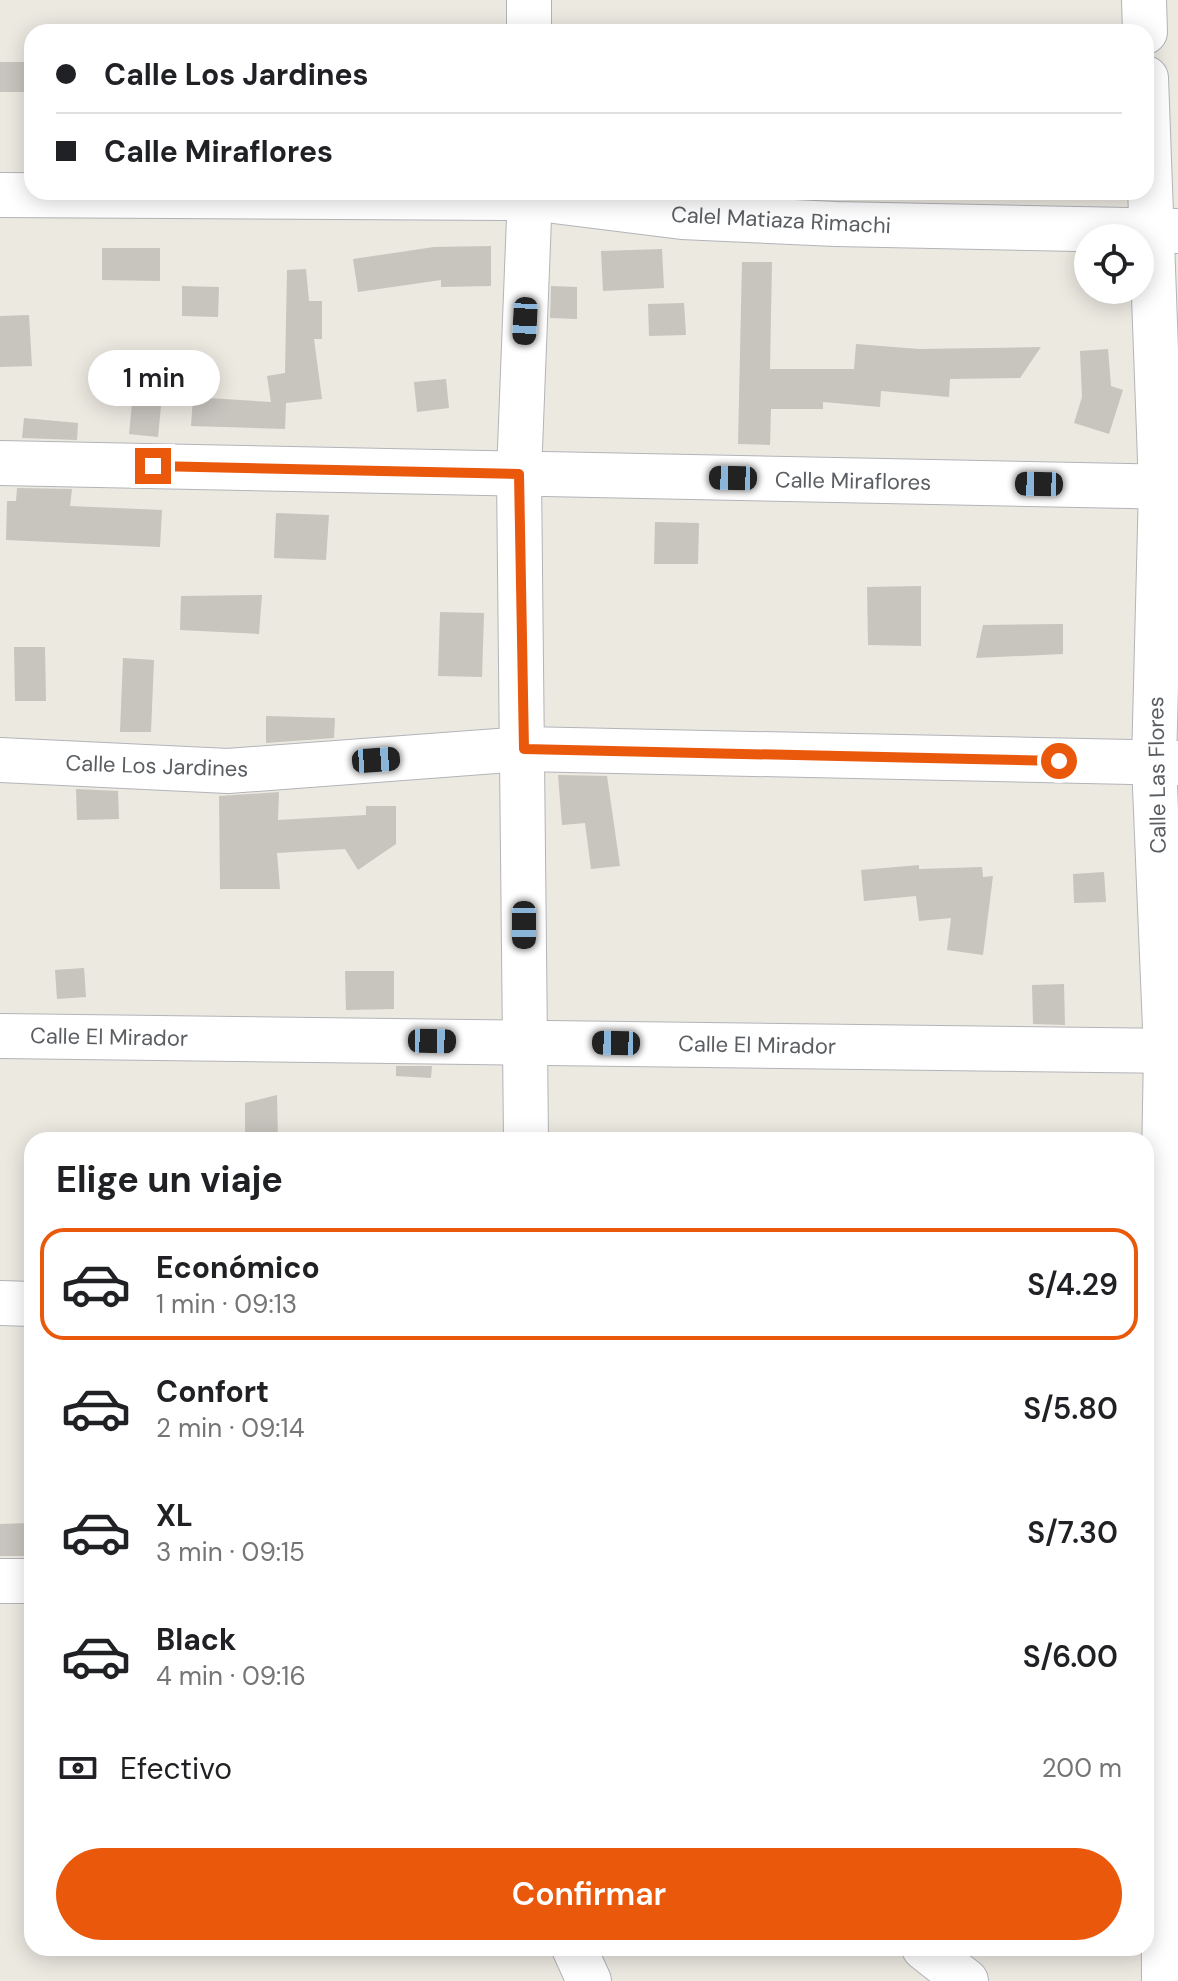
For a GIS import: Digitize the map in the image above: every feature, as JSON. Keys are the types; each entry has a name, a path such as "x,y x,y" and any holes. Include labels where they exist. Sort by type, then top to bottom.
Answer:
{"street":[{"path":"529,0 529,24"},
{"path":"1144,0 1145,24"},
{"name":"Calle Las Flores","path":"1154,146 1164,231 1169,487 1166,763 1172,1052 1162,1323 1162,1588 1172,1857 1164,1981"},
{"name":"Calel Matiaza Rimachi","path":"0,195 24,195"},
{"path":"526,1132 519,474 530,200"},
{"name":"Calel Matiaza Rimachi","path":"565,200 682,217 1164,231"},
{"name":"Calle Miraflores","path":"0,463 1169,487"},
{"name":"Calle Los Jardines","path":"0,760 228,771 524,749 1166,763"},
{"name":"Calle El Mirador","path":"0,1036 1172,1052"},
{"path":"0,1303 24,1304"},
{"path":"0,1581 24,1581"},
{"path":"578,1956 589,1981"},
{"path":"934,1956 966,1981"}],"building":[{"path":"0,62 24,62 24,92 0,92"},
{"path":"491,246 491,286 441,287 441,280 358,292 353,259 434,247"},
{"path":"102,248 160,248 160,281 102,280"},
{"path":"662,249 664,288 603,291 601,251"},
{"path":"742,262 772,262 770,369 854,369 856,344 919,349 1041,347 1020,378 950,379 949,397 881,391 880,407 823,402 823,409 771,409 770,445 738,444"},
{"path":"306,269 309,301 322,301 322,339 314,339 322,399 286,403 285,429 191,426 193,397 271,402 267,376 285,373 287,270"},
{"path":"182,286 219,287 218,317 182,316"},
{"path":"551,286 577,287 577,319 550,318"},
{"path":"684,303 686,335 649,336 648,304"},
{"path":"29,315 32,366 0,367 0,316"},
{"path":"1108,349 1111,386 1123,390 1109,434 1074,423 1082,397 1080,351"},
{"path":"446,379 449,408 417,412 414,382"},
{"path":"132,403 161,406 158,437 129,434"},
{"path":"24,418 78,423 77,440 22,438"},
{"path":"17,488 72,489 70,506 162,510 160,547 6,540 7,501 16,501"},
{"path":"276,513 329,515 326,560 274,558"},
{"path":"655,522 699,523 698,564 654,564"},
{"path":"921,586 921,646 868,645 867,587"},
{"path":"262,595 259,634 180,630 181,596"},
{"path":"440,612 484,613 482,677 438,676"},
{"path":"1063,624 1063,654 976,658 983,625"},
{"path":"14,647 45,647 46,701 15,701"},
{"path":"123,658 154,660 151,732 120,732"},
{"path":"266,716 335,718 334,738 266,743"},
{"path":"558,775 607,776 620,866 591,869 585,823 562,825"},
{"path":"76,789 118,791 119,819 77,820"},
{"path":"279,792 278,820 366,815 366,806 396,806 396,844 358,870 345,849 277,853 280,889 220,889 219,796"},
{"path":"919,865 919,869 982,867 983,877 993,876 983,955 947,950 951,918 919,921 916,896 864,901 861,870"},
{"path":"1104,872 1106,902 1074,903 1073,874"},
{"path":"84,968 86,997 57,999 55,970"},
{"path":"345,971 394,971 394,1009 346,1010"},
{"path":"1064,984 1065,1025 1033,1024 1032,985"},
{"path":"396,1066 432,1066 431,1078 396,1076"},
{"path":"277,1095 278,1132 245,1132 245,1103"},
{"path":"24,1523 24,1556 0,1556 0,1524"}],"route":[{"path":"153,466 519,474 524,749 1059,761"}]}
